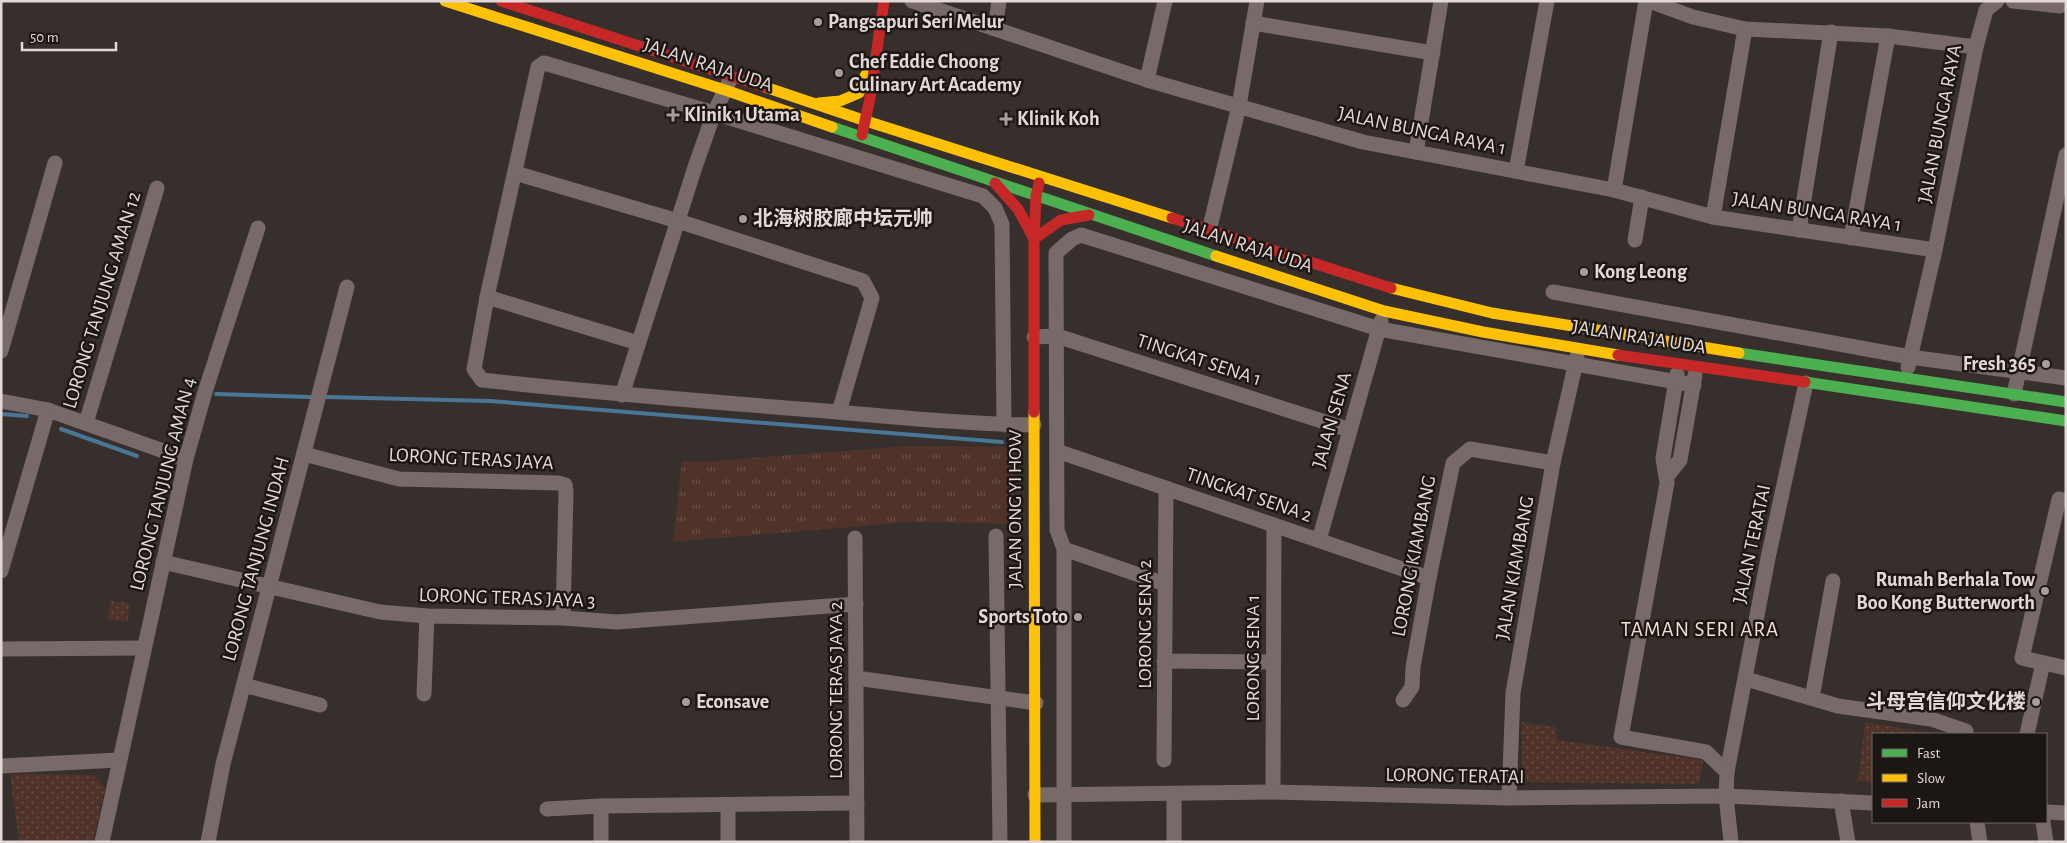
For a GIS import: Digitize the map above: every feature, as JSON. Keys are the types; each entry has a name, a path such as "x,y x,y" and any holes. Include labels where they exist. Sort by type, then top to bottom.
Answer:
{"main road":[{"name":"JALAN RAJA UDA","path":"444,1 725,90 1090,215 1384,312 1483,332 1678,364 2066,421"},
{"name":"JALAN RAJA UDA","path":"502,1 732,75 866,121 1390,288 1487,312 1584,329 2066,402"},
{"path":"861,137 866,121 884,1"},
{"path":"814,103 833,103 847,100 859,93 865,76 874,61"},
{"name":"JALAN ONG YI HOW","path":"1035,842 1034,239 1036,196 1040,176"},
{"path":"993,181 1010,197 1022,213 1034,239 1061,220 1090,215"},
{"path":"1483,332 1487,312"}],"street":[{"name":"JALAN BUNGA RAYA 1","path":"912,1 1146,80 1363,142 1614,190 1713,217 1935,250"},
{"path":"995,29 999,1"},
{"path":"1146,80 1165,1"},
{"path":"1208,230 1239,106 1257,1"},
{"path":"1416,152 1441,1"},
{"path":"1516,171 1547,1"},
{"path":"1614,190 1648,1 1693,18 1745,29 1888,36 1976,47"},
{"name":"JALAN BUNGA RAYA","path":"1905,378 1935,250 1976,47 1986,10 1997,1"},
{"path":"2013,1 2062,9"},
{"path":"1254,23 1432,54"},
{"path":"1713,217 1745,29"},
{"path":"1799,230 1831,32"},
{"path":"1851,238 1888,36"},
{"path":"1004,424 1002,224 996,208 983,196 714,113 544,64 538,67 487,297 474,369 482,380 622,396 1004,424 1034,425"},
{"path":"622,396 714,113 732,75"},
{"path":"2014,394 2066,155"},
{"path":"1,351 55,163"},
{"path":"515,173 678,221 864,281 872,298 840,412"},
{"name":"LORONG TANJUNG AMAN 12","path":"86,423 157,188"},
{"path":"1636,240 1642,197"},
{"name":"LORONG TANJUNG AMAN 4","path":"102,842 186,459 205,392 258,228"},
{"name":"JALAN RAJA UDA","path":"1081,235 1379,329 1694,385"},
{"name":"JALAN ONG YI HOW","path":"1064,842 1064,549 1057,530 1056,253 1072,239 1081,235"},
{"name":"LORONG TANJUNG INDAH","path":"208,842 223,764 347,287"},
{"path":"1553,292 1910,357 2019,370 2066,378"},
{"path":"487,297 638,343"},
{"name":"JALAN SENA","path":"1319,540 1384,312"},
{"name":"TINGKAT SENA 1","path":"1034,337 1057,336 1350,430"},
{"name":"JALAN KIAMBANG","path":"1509,798 1513,693 1554,463 1578,348"},
{"path":"1678,364 1663,458 1668,475 1650,586 1621,737 1706,752 1727,772"},
{"path":"1668,475 1680,460 1697,367"},
{"name":"JALAN TERATAI","path":"1731,842 1726,796 1727,772 1768,558 1806,383"},
{"path":"1,401 48,410 186,459"},
{"path":"1,570 4,545 48,410"},
{"name":"LORONG KIAMBANG","path":"1403,700 1412,687 1413,667 1428,578 1453,463 1470,449 1554,463"},
{"name":"TINGKAT SENA 2","path":"1056,451 1428,578"},
{"name":"LORONG TERAS JAYA","path":"304,454 399,479 541,482 565,485 563,618"},
{"name":"LORONG SENA 2","path":"1164,760 1166,488"},
{"path":"2066,501 2059,500 2022,658 2066,668"},
{"name":"LORONG SENA 1","path":"1272,792 1274,525"},
{"path":"1035,529 1057,530"},
{"name":"JALAN ONG YI HOW","path":"996,536 1000,842"},
{"name":"LORONG TERAS JAYA 2","path":"855,538 857,842"},
{"path":"1064,549 1164,584"},
{"name":"LORONG TERAS JAYA 3","path":"163,562 269,588 380,612 427,616 563,618 617,622 856,604"},
{"path":"1812,698 1833,582"},
{"path":"424,694 427,616"},
{"path":"1,649 144,648"},
{"path":"1164,662 1273,662"},
{"path":"2027,733 2043,663"},
{"path":"856,678 1036,703"},
{"path":"1746,679 1838,706 1931,719 1966,731"},
{"path":"244,685 320,705"},
{"path":"1,766 120,757"},
{"name":"LORONG TERATAI","path":"1036,795 1272,792 1509,798 1726,796 1872,803"},
{"path":"1174,794 1174,842"},
{"path":"1841,802 1848,842"},
{"path":"547,809 600,806 857,803"},
{"path":"728,805 728,842"},
{"path":"600,806 601,842"},
{"path":"2047,812 2066,813"},
{"path":"1977,823 1980,842"},
{"path":"2043,823 2046,842"}],"green space":[{"path":"909,446 1014,447 1013,524 909,522 673,542 682,461 701,462"},
{"path":"110,601 129,603 128,622 108,620"},
{"path":"1522,722 1556,727 1557,740 1703,760 1699,784 1522,782"},
{"path":"1865,722 1928,733 1872,733 1872,782 1858,781"},
{"path":"10,774 94,775 105,788 93,842 19,842"}],"waterway":[{"path":"216,394 310,397"},
{"path":"326,397 490,401 1002,442"},
{"path":"1,414 27,416"},
{"path":"61,429 137,456"}],"traffic: fast":[{"path":"832,127 1216,256"},
{"path":"1739,353 2066,402"},
{"path":"1805,382 2066,421"}],"traffic: slow":[{"path":"445,1 725,90 832,127"},
{"path":"819,103 840,101 859,93 865,76 875,61"},
{"path":"765,87 1172,218"},
{"path":"1216,256 1384,311 1483,332 1618,355"},
{"path":"1391,288 1492,313 1739,353"},
{"path":"1034,412 1035,842"}],"traffic: jam":[{"path":"501,1 765,87"},
{"path":"862,135 870,98 884,1"},
{"path":"995,183 1018,209 1034,239 1061,220 1089,215"},
{"path":"1034,412 1034,239 1036,196 1039,183"},
{"path":"1172,218 1391,288"},
{"path":"1618,355 1805,382"}],"place":[{"name":"Pangsapuri Seri Melur","path":"818,22"},
{"name":"Chef Eddie Choong Culinary Art Academy","path":"839,73"},
{"name":"Klinik 1 Utama","path":"673,115"},
{"name":"Klinik Koh","path":"1006,119"},
{"name":"北海树胶廊中坛元帅","path":"743,219"},
{"name":"Kong Leong","path":"1584,272"},
{"name":"Fresh 365","path":"2046,364"},
{"name":"Rumah Berhala Tow Boo Kong Butterworth","path":"2045,591"},
{"name":"Sports Toto","path":"1078,617"},
{"name":"Econsave","path":"686,702"},
{"name":"斗母宫信仰文化楼","path":"2036,702"}],"district":[{"name":"TAMAN SERI ARA","path":"1700,629"}]}
